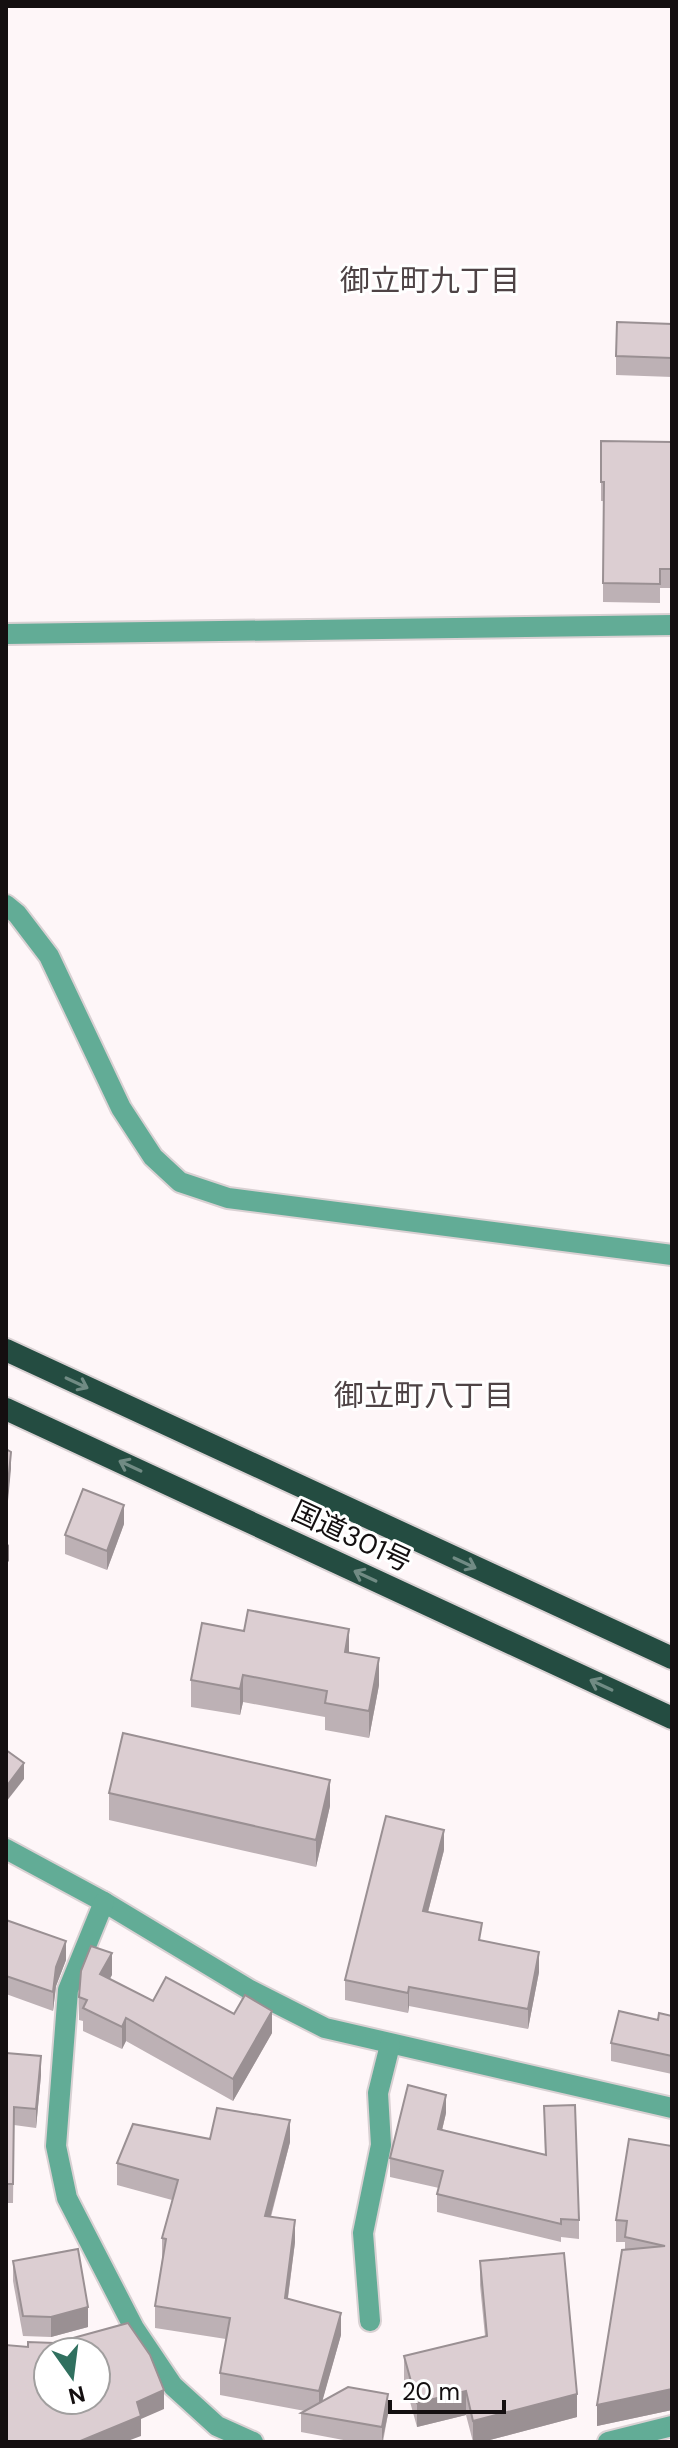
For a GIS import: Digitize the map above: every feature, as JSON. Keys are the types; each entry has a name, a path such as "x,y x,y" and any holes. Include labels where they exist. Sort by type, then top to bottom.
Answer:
{"highway":[{"name":"国道301号","path":"6,1350 672,1658"},
{"name":"国道301号","path":"6,1409 672,1718"}],"street":[{"path":"6,634 672,625"},
{"path":"6,905 17,914 49,956 121,1108 153,1157 180,1182 228,1198 672,1255"},
{"path":"6,1849 104,1902 250,1990 325,2028 672,2108"},
{"path":"104,1902 68,1990 56,2146 67,2198 128,2330 173,2386 217,2426 253,2442"},
{"path":"370,2321 363,2233 381,2145 378,2093 390,2045"},
{"path":"608,2442 672,2426"}],"building":[{"path":"617,322 672,324 672,358 616,356"},
{"path":"601,441 672,442 672,569 660,569 660,584 603,583 604,482 601,482"},
{"path":"6,1449 11,1452 6,1505"},
{"path":"83,1489 124,1505 107,1551 65,1535"},
{"path":"248,1610 349,1629 345,1652 379,1658 369,1711 325,1703 327,1691 243,1675 240,1689 191,1680 202,1623 244,1631"},
{"path":"123,1733 330,1780 316,1840 109,1793"},
{"path":"6,1750 24,1763 6,1787"},
{"path":"386,1816 444,1830 423,1911 482,1923 479,1940 539,1952 528,2009 409,1987 408,1993 345,1980"},
{"path":"6,1920 66,1941 56,1967 53,1992 6,1976"},
{"path":"91,1946 112,1953 100,1974 153,2001 166,1977 234,2014 245,1995 272,2011 233,2079 126,2018 122,2027 83,2008 87,2000 79,1997 81,1971"},
{"path":"619,2011 658,2020 659,2013 672,2016 672,2056 611,2043"},
{"path":"6,2053 41,2056 36,2109 14,2107 13,2184 6,2184"},
{"path":"408,2085 446,2095 438,2129 546,2155 544,2106 575,2105 579,2220 561,2219 561,2224 437,2194 443,2171 390,2158"},
{"path":"217,2108 290,2120 265,2216 295,2220 285,2298 341,2313 319,2391 220,2373 230,2318 155,2306 166,2239 162,2238 178,2180 117,2163 133,2124 210,2139"},
{"path":"629,2139 672,2146 672,2389 597,2405 622,2250 665,2246 625,2237 627,2221 616,2220"},
{"path":"78,2249 88,2307 51,2317 23,2316 13,2261"},
{"path":"564,2253 577,2394 473,2421 466,2391 417,2403 404,2356 487,2336 480,2261"},
{"path":"128,2323 150,2355 164,2390 137,2402 141,2416 78,2442 6,2442 6,2345 28,2347 28,2342 32,2342 32,2416 112,2416 112,2336 81,2336"},
{"path":"348,2387 388,2394 382,2427 301,2413"}],"district":[{"name":"御立町九丁目","path":"430,281"},
{"name":"御立町八丁目","path":"424,1396"}]}
